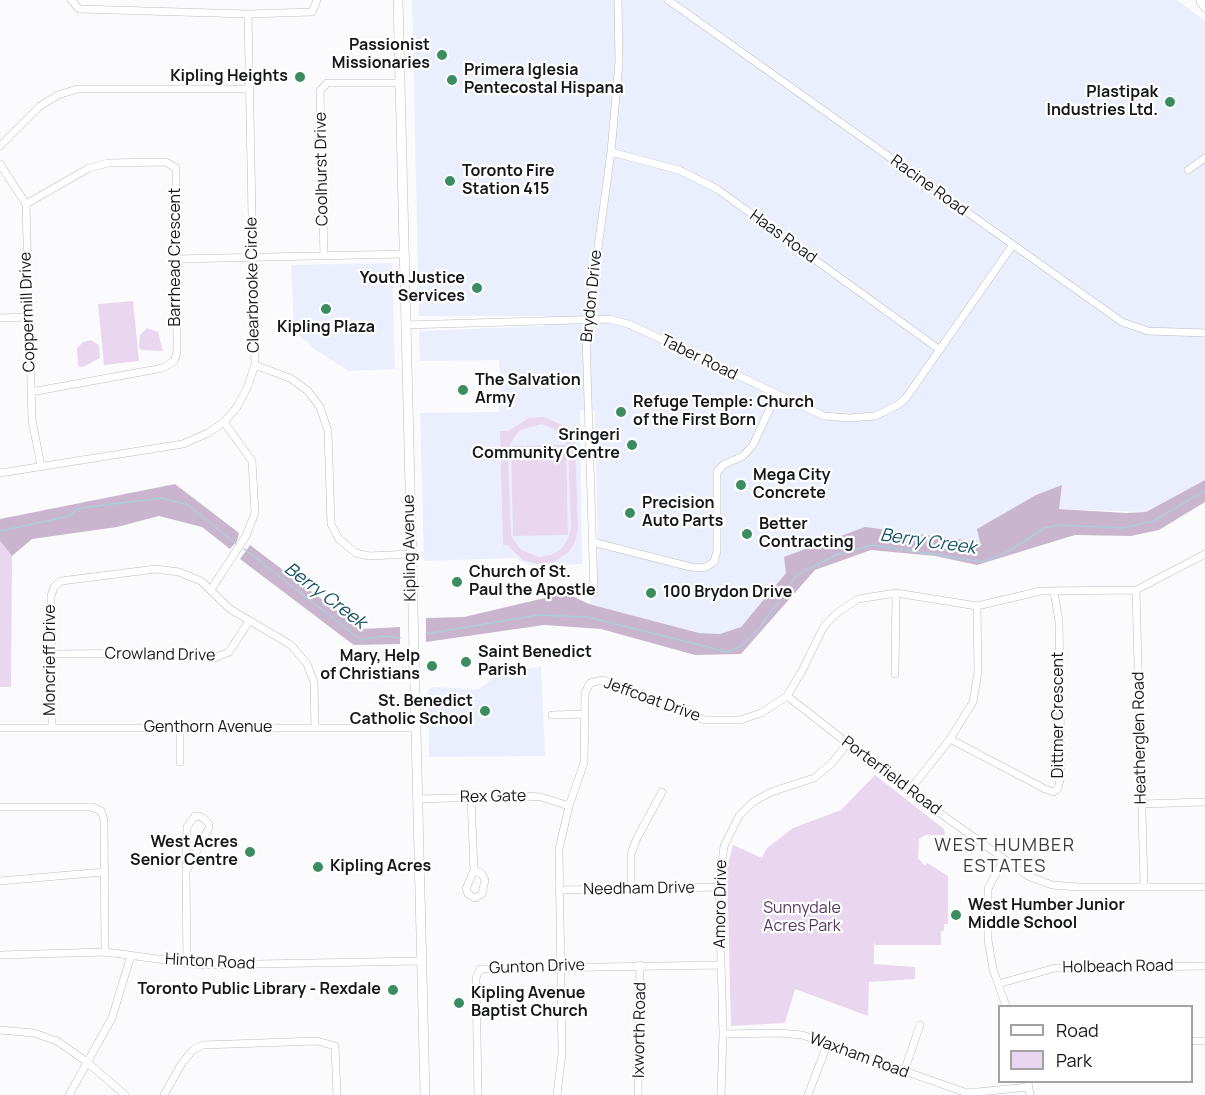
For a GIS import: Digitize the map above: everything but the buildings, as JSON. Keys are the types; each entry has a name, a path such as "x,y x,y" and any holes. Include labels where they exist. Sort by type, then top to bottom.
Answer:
{"main road":[{"name":"Kipling Avenue","path":"398,0 398,83 425,1095"}],"street":[{"path":"71,0 79,9 248,14 312,12 317,0"},
{"name":"Brydon Drive","path":"594,593 587,317 611,152 619,62 618,0"},
{"name":"Racine Road","path":"668,0 707,25 1012,246 1122,322 1148,331 1205,333"},
{"name":"Clearbrooke Circle","path":"0,473 183,444 208,433 224,422 237,407 255,365 254,258 247,88 248,14"},
{"name":"Coolhurst Drive","path":"324,256 320,91 327,83 398,83"},
{"path":"0,146 40,106 58,95 77,90 247,88"},
{"name":"Haas Road","path":"611,152 679,170 717,189 940,350"},
{"path":"1188,170 1205,158"},
{"name":"Barrhead Crescent","path":"26,204 89,168 108,163 166,162 176,168 177,353 174,361 163,368 31,392"},
{"path":"0,164 26,204"},
{"name":"Coppermill Drive","path":"26,204 27,317 32,420 42,466"},
{"name":"Taber Road","path":"405,325 609,318 631,325 824,416 849,418 875,416 898,405 906,398 1012,246"},
{"path":"177,259 403,254"},
{"path":"0,318 27,317"},
{"path":"255,365 290,378 308,391 320,407 328,431 331,524 339,539 356,552 369,556 411,554"},
{"path":"592,542 691,567 704,568 714,562 717,550 717,472 723,465 743,456 753,445 776,395"},
{"path":"212,588 239,547 255,513 252,460 224,422"},
{"name":"Jeffcoat Drive","path":"557,1095 562,1053 559,849 569,806 584,763 586,689 590,683 598,680 693,716 716,721 732,721 754,716 787,696 802,671 816,639 832,617 858,599 896,593 977,606 1029,594 1054,591 1136,590 1205,554"},
{"name":"Moncrieff Drive","path":"52,728 51,596 54,587 61,581 168,570 190,575 212,588 230,609 291,645 307,664 316,693 315,728"},
{"name":"Heatherglen Road","path":"1136,590 1144,886"},
{"name":"Dittmer Crescent","path":"950,739 1044,789 1054,792 1058,788 1061,776 1059,621 1054,591"},
{"path":"895,674 896,593"},
{"path":"909,791 969,712 977,685 977,606"},
{"name":"Crowland Drive","path":"51,654 168,653 214,658 230,652 249,621"},
{"name":"Porterfield Road","path":"787,696 909,791 1003,860 1029,876 1052,885 1078,887 1205,887"},
{"path":"552,715 585,714"},
{"path":"180,727 180,762"},
{"name":"Genthorn Avenue","path":"0,728 415,728"},
{"name":"Amoro Drive","path":"721,1095 723,1034 719,887 724,846 744,810 760,797 823,772 848,743"},
{"path":"631,889 631,854 662,792"},
{"name":"Rex Gate","path":"417,799 532,796 569,806"},
{"path":"471,798 474,870"},
{"path":"1142,804 1205,802"},
{"path":"0,807 92,807 101,810 104,820 105,952"},
{"path":"186,872 209,828 209,824 202,817 191,818 187,827 186,872 187,964"},
{"path":"1003,860 992,878 988,897 989,953 1006,1005"},
{"path":"0,881 104,872"},
{"name":"Needham Drive","path":"560,890 719,887"},
{"name":"Hinton Road","path":"0,955 105,952 187,964 421,961"},
{"path":"69,1095 112,1018 131,955"},
{"name":"Ixworth Road","path":"638,1095 640,965"},
{"name":"Gunton Drive","path":"478,1095 476,978 480,969 720,965"},
{"name":"Holbeach Road","path":"998,984 1045,970 1067,967 1205,966"},
{"path":"904,1072 920,1025"},
{"path":"0,1030 45,1037 70,1049 125,1095"},
{"name":"Waxham Road","path":"723,1034 790,1033 967,1093 1029,1088"},
{"path":"164,1095 193,1050 203,1046 317,1041 335,1046 337,1095"},
{"path":"808,1095 826,1045"}],"shaded area":[{"path":"412,0 1177,0 1205,21 1205,480 1146,512 1059,509 1061,486 981,542 865,528 786,573 741,628 720,634 699,633 589,604 598,555 595,411 580,410 582,564 540,566 530,565 516,558 424,561 420,413 499,412 500,387 499,360 420,361 419,331 544,326 543,316 419,316"},
{"name":"Kipling Plaza","path":"392,263 395,369 349,371 314,349 294,331 291,265"},
{"path":"1205,480 1205,502 1159,530 1131,536 1075,535 977,565 935,556 871,550 815,570 741,654 695,655 601,629 544,625 426,642 426,618 464,617 566,593 589,604 699,633 720,634 741,627 786,573 784,557 865,527 980,542 977,529 1036,495 1062,485 1059,509 1126,513 1146,512"},
{"path":"175,484 239,533 237,541 230,549 202,527 159,516 117,527 32,539 12,556 0,541 0,519"},
{"path":"250,545 361,629 400,627 400,644 354,645 240,559"},
{"name":"St. Benedict Catholic School","path":"541,666 545,756 429,757 428,690 432,687 479,689 494,677"}],"green space":[{"path":"133,301 139,361 104,365 98,304"},
{"path":"147,328 158,332 163,351 142,350 139,347 140,335"},
{"path":"91,340 99,345 100,358 83,367 78,366 77,348 83,342"},
{"path":"544,417 562,425 575,444 578,528 575,542 568,553 554,562 538,564 523,560 507,545 503,545 500,431 508,431 529,418","holes":["542,424 558,431 568,447 571,527 568,539 562,548 552,555 539,557 521,550 511,536 508,457 511,442 520,430"]},
{"path":"566,445 568,535 513,536 511,446"},
{"path":"0,541 12,556 11,687 0,687"},
{"name":"Sunnydale Acres Park","path":"875,775 944,829 945,835 926,835 919,839 918,858 925,866 927,863 948,876 948,924 944,924 944,931 941,931 941,945 875,945 874,941 874,964 915,967 915,979 869,982 868,1016 795,989 785,1023 731,1026 727,867 733,845 762,858 767,848 793,828 841,810"}],"waterway":[{"name":"Berry Creek","path":"426,634 538,615 587,617 728,652 741,646 758,630 797,575 838,554 873,545 984,562 1011,550 1045,528 1059,525 1124,528 1153,521 1205,491"},
{"name":"Berry Creek","path":"0,531 70,516 77,509 162,498 188,505 236,544"},
{"name":"Berry Creek","path":"244,549 361,640 383,636 400,638"}],"place":[{"name":"Passionist Missionaries","path":"442,55"},
{"name":"Kipling Heights","path":"300,77"},
{"name":"Primera Iglesia Pentecostal Hispana","path":"452,80"},
{"name":"Plastipak Industries Ltd.","path":"1170,102"},
{"name":"Toronto Fire Station 415","path":"450,181"},
{"name":"Youth Justice Services","path":"477,288"},
{"name":"Kipling Plaza","path":"326,309"},
{"name":"The Salvation Army","path":"463,390"},
{"name":"Refuge Temple: Church of the First Born","path":"621,412"},
{"name":"Sringeri Community Centre","path":"632,445"},
{"name":"Mega City Concrete","path":"741,485"},
{"name":"Precision Auto Parts","path":"630,513"},
{"name":"Better Contracting","path":"747,534"},
{"name":"Church of St. Paul the Apostle","path":"457,582"},
{"name":"100 Brydon Drive","path":"651,593"},
{"name":"Saint Benedict Parish","path":"466,662"},
{"name":"Mary, Help of Christians","path":"432,666"},
{"name":"St. Benedict Catholic School","path":"485,711"},
{"name":"West Acres Senior Centre","path":"250,852"},
{"name":"Kipling Acres","path":"318,867"},
{"name":"West Humber Junior Middle School","path":"956,915"},
{"name":"Toronto Public Library - Rexdale","path":"393,990"},
{"name":"Kipling Avenue Baptist Church","path":"459,1003"}],"district":[{"name":"WEST HUMBER ESTATES","path":"1005,856"}]}
